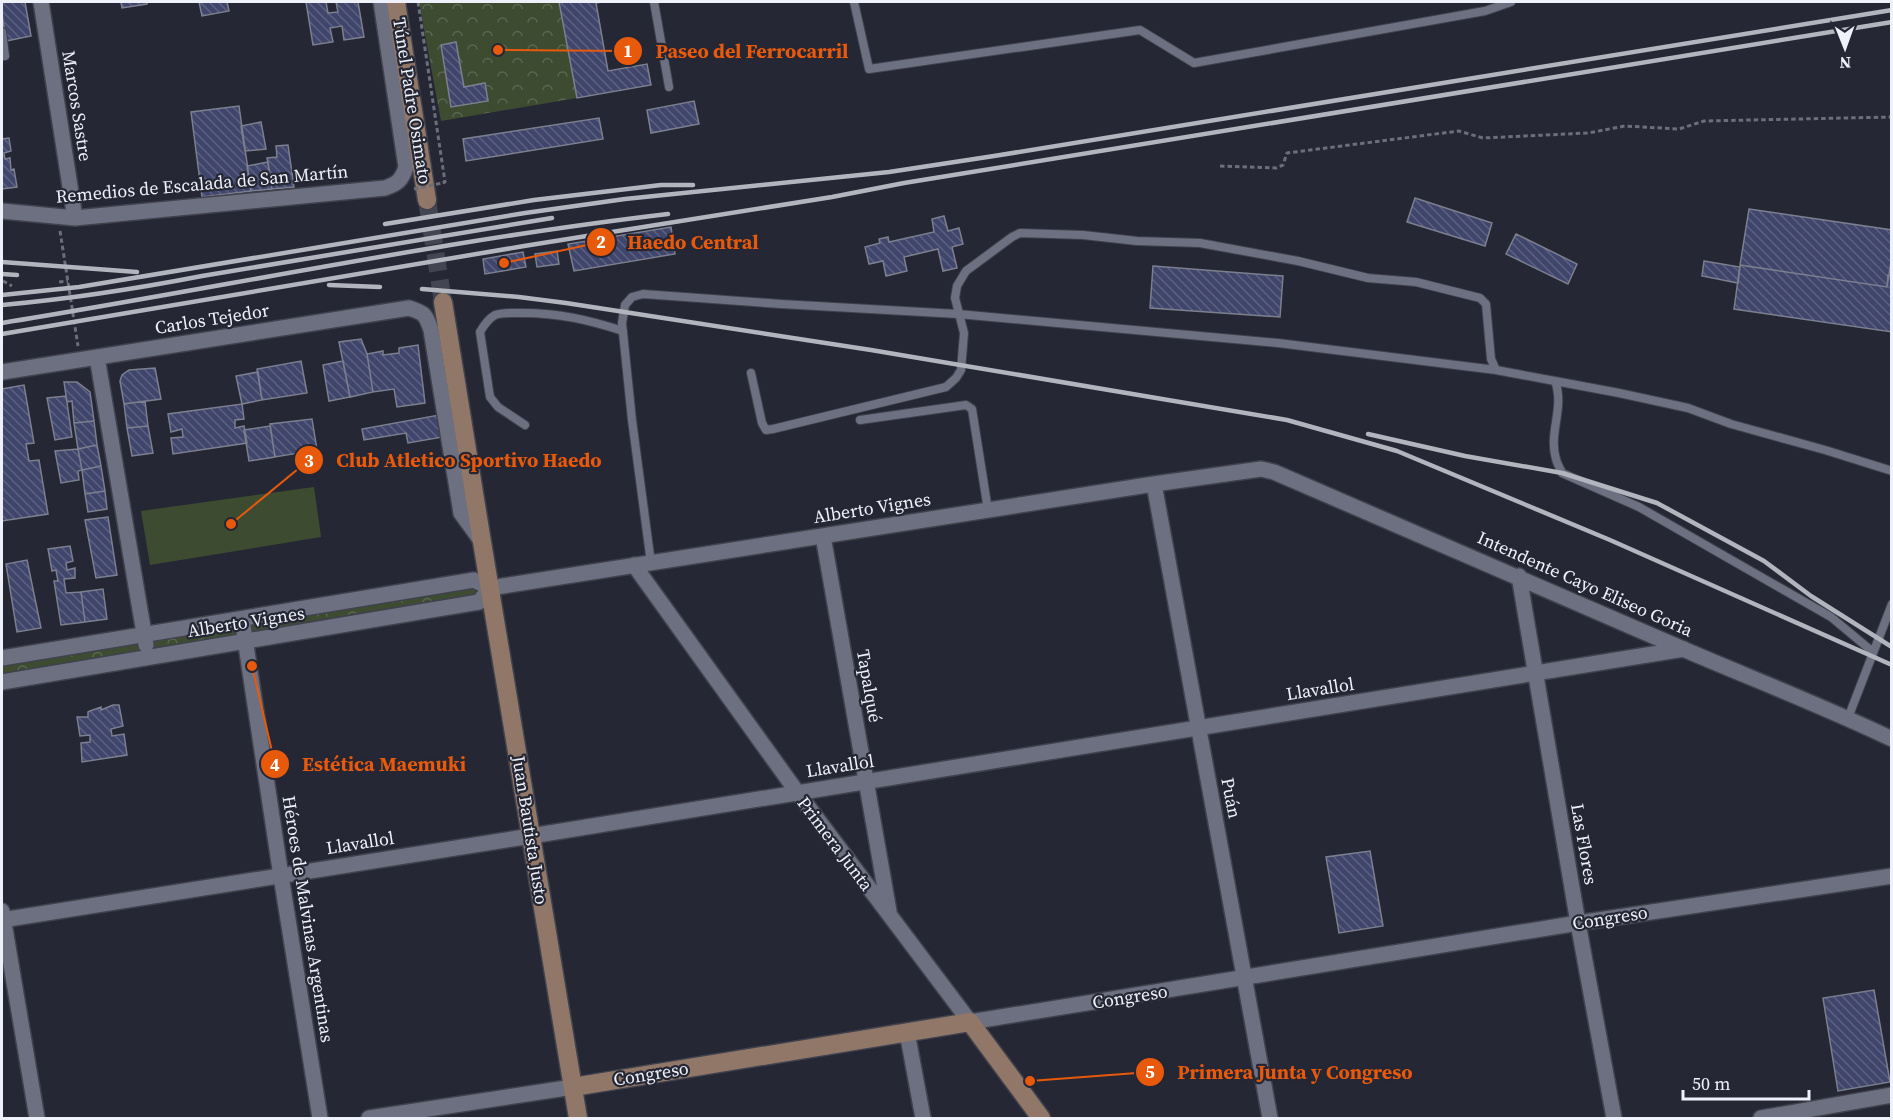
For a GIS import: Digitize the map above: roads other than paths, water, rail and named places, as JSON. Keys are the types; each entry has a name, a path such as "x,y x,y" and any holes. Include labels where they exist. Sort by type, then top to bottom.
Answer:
{"street":[{"name":"Marcos Sastre","path":"41,2 75,218"},
{"path":"381,2 406,168 415,189"},
{"name":"Túnel Padre Osimato","path":"396,2 415,189"},
{"name":"Remedios de Escalada de San Martín","path":"2,211 75,218 385,188 395,184 415,189"},
{"name":"Juan Bautista Justo","path":"444,302 578,1119"},
{"name":"Carlos Tejedor","path":"2,372 409,308 427,316"},
{"name":"Juan Bautista Justo","path":"427,316 461,513 482,542"},
{"path":"97,357 148,657"},
{"name":"Alberto Vignes","path":"2,658 474,580 490,588 1261,469"},
{"name":"Intendente Cayo Eliseo Goria","path":"1261,469 1274,472 1519,576 1892,739"},
{"name":"Puán","path":"1154,484 1270,1119"},
{"name":"Tapalqué","path":"823,536 889,914"},
{"name":"Primera Junta","path":"634,565 797,792 1041,1119"},
{"name":"Las Flores","path":"1519,576 1614,1119"},
{"name":"Alberto Vignes","path":"2,682 479,602 490,588"},
{"name":"Héroes de Malvinas Argentinas","path":"242,619 320,1119"},
{"name":"Llavallol","path":"2,917 281,876 1684,649"},
{"name":"Congreso","path":"369,1119 1578,923 1892,876"},
{"path":"2,917 37,1119"},
{"path":"907,1032 922,1119"},
{"path":"1761,1119 1892,1095"}],"lane":[{"path":"654,2 669,87"},
{"path":"854,2 869,69 1140,30 1194,63 1485,11 1511,2"},
{"path":"2,32 5,56 2,57"},
{"path":"751,373 762,423 766,430 946,387 961,370 964,333 955,298 957,285 966,271 1020,233 1200,243 1298,261 1368,278 1416,282 1480,298 1486,304 1491,359 1496,370"},
{"path":"651,562 622,323 626,305 633,297 643,294 958,314 1278,343 1496,370 1688,408 1731,424 1892,471"},
{"path":"525,425 498,408 490,397 480,332 489,320 497,314 550,313 596,322 623,331"},
{"path":"1555,381 1560,393 1554,445 1556,460 1562,472 1639,507 1780,588 1831,618 1873,652"},
{"path":"860,420 966,405 972,409 988,510"},
{"path":"1848,718 1892,604"}],"tunnel":[{"path":"427,200 443,302"}],"railway":[{"path":"2,295 79,287 525,213 625,199 889,172 1892,10"},
{"path":"2,334 524,246 832,197 904,183 1892,22"},
{"path":"385,224 534,200 661,185 693,185"},
{"path":"2,323 418,250 668,214"},
{"path":"2,305 127,289 552,218"},
{"path":"2,262 137,272"},
{"path":"2,274 17,275"},
{"path":"329,285 380,287"},
{"path":"422,289 566,303 871,350 1287,420 1397,451 1610,540 1892,665"},
{"path":"1368,434 1465,456 1562,473 1657,503 1764,561 1811,596 1892,647"}],"place":[{"name":"Paseo del Ferrocarril","path":"498,50"},
{"name":"Haedo Central","path":"504,263"},
{"name":"Club Atletico Sportivo Haedo","path":"231,524"},
{"name":"Estética Maemuki","path":"252,666"},
{"name":"Primera Junta y Congreso","path":"1030,1081"}]}
